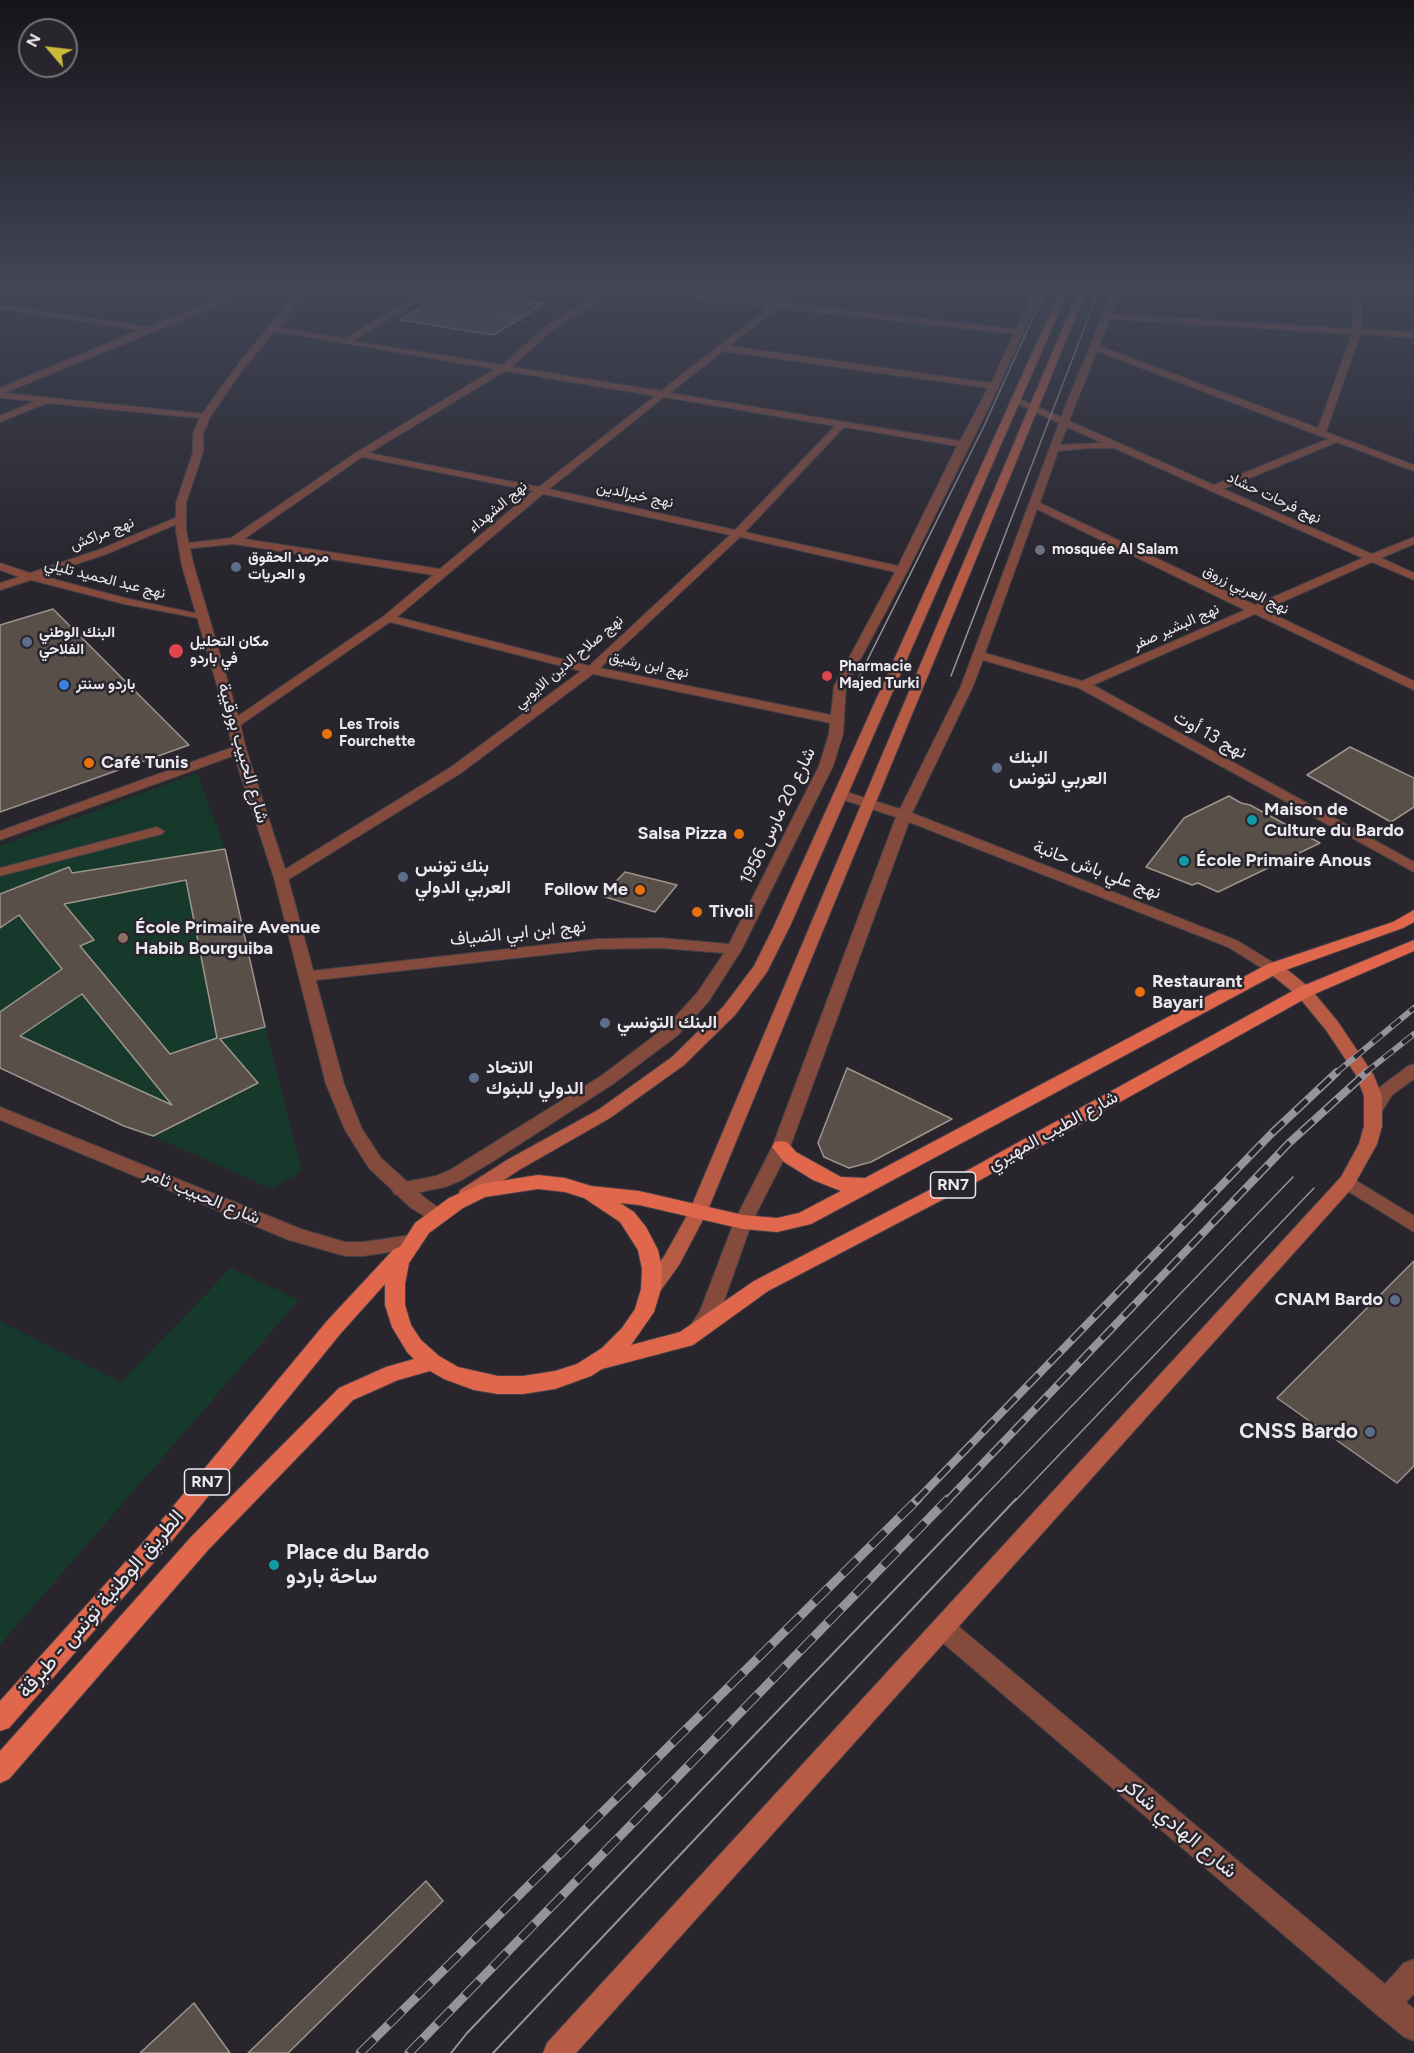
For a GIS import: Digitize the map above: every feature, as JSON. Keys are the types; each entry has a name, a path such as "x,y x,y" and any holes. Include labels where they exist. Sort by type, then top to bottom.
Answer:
{"main road":[{"path":"456,1203 513,1165 604,1114 640,1089 697,1045 729,1011 757,974 772,947 1022,383"},
{"path":"651,1289 672,1260 698,1212 1044,383"},
{"name":"شارع الطيب المهيري","path":"591,1193 639,1198 743,1222 777,1224 804,1219 1274,968 1398,925 1414,915"},
{"name":"شارع الطيب المهيري","path":"597,1362 686,1339 761,1286 976,1173 1304,992 1414,945"},
{"path":"557,2053 944,1629 1347,1182 1368,1144 1375,1109 1373,1096 1364,1074 1332,1026 1304,992 1274,968"},
{"path":"781,1147 790,1157 839,1184 871,1185"},
{"name":"RN7","path":"538,1182 565,1185 591,1193 627,1216 639,1232 648,1250 652,1269 651,1289 638,1323 620,1344 597,1362 555,1380 523,1385 498,1385 451,1374 432,1362 414,1346 402,1327 395,1305 395,1284 400,1262 411,1242 436,1215 456,1203 490,1189 509,1185 538,1182"},
{"name":"الطريق الوطنية تونس - طبرقة","path":"0,1719 154,1546 334,1327 411,1242"},
{"name":"الطريق الوطنية تونس - طبرقة","path":"0,1770 200,1543 346,1394 393,1373 432,1362"}],"street":[{"path":"0,393 24,383"},
{"name":"شارع الحبيب بورقيبة","path":"228,383 205,417 198,434 198,452 182,503 180,519 184,546 234,723 239,749 308,976 335,1084 354,1130 375,1162 401,1189 436,1215"},
{"path":"234,541 360,454 479,383"},
{"path":"600,383 963,444"},
{"name":"نهج الشهداء","path":"234,723 388,618 541,490 675,383"},
{"path":"971,383 994,386"},
{"name":"شارع 20 مارس 1956","path":"401,1189 439,1182 456,1175 607,1080 672,1030 703,997 734,949 826,766 834,744 840,686 843,678 902,570 995,383"},
{"path":"695,1332 711,1312 743,1222 781,1147 904,814 953,717 980,656 1080,383"},
{"path":"1189,383 1414,468"},
{"path":"1321,433 1338,383"},
{"path":"0,393 205,417"},
{"path":"0,419 45,400"},
{"name":"نهج فرحات حشاد","path":"1014,400 1414,577"},
{"name":"نهج صلاح الدين الايوبي","path":"280,878 456,770 591,670 739,532 842,424"},
{"path":"1215,488 1337,439"},
{"name":"نهج فرحات حشاد","path":"1054,449 1088,445 1122,447"},
{"name":"نهج خيرالدين","path":"360,454 739,532 902,570"},
{"name":"نهج العربي زروق","path":"1034,504 1251,610 1414,686"},
{"name":"نهج مراكش","path":"0,587 105,551 180,519"},
{"name":"نهج البشير صفر","path":"1083,685 1414,540"},
{"path":"184,546 234,541 444,573"},
{"name":"نهج عبد الحميد تليلي","path":"0,566 28,576 124,601 204,618"},
{"name":"نهج ابن رشيق","path":"388,618 591,670 836,720"},
{"name":"نهج 13 أوت","path":"980,656 1083,685 1414,868"},
{"path":"0,836 239,749"},
{"name":"نهج علي باش حانبة","path":"840,794 904,814 994,852 1200,930 1233,944 1274,968"},
{"path":"0,872 157,831"},
{"name":"نهج ابن ابي الضياف","path":"308,976 598,944 660,943 734,949"},
{"path":"1375,1109 1386,1091 1414,1070"},
{"name":"شارع الحبيب ثامر","path":"0,1113 296,1235 345,1249 363,1249 411,1242"},
{"path":"1347,1182 1414,1225"},
{"name":"شارع الهادي شاكر","path":"944,1629 1414,2027"},
{"path":"1386,2004 1414,1973"}],"green space":[{"name":"École Primaire Avenue Habib Bourguiba","path":"197,773 225,849 265,1027 302,1171 272,1189 0,1068 0,846"},
{"path":"231,1268 299,1300 0,1645 0,1321 121,1382"}],"building":[{"name":"باردو سنتر","path":"53,609 189,745 0,812 0,625"},
{"path":"1350,747 1414,778 1414,807 1391,822 1307,775"},
{"path":"1229,796 1320,843 1218,892 1198,883 1192,885 1146,867 1184,818"},
{"path":"225,849 265,1027 220,1039 258,1083 153,1136 124,1126 0,1068 0,1012 62,969 19,915 0,928 0,894 69,867 72,873","holes":["186,880 217,1038 170,1054 80,946 94,940 64,904","82,994 172,1105 20,1036"]},
{"name":"Follow Me","path":"625,872 677,885 655,912 602,896"},
{"path":"847,1068 952,1119 871,1162 849,1168 824,1157 818,1143"},
{"name":"CNSS Bardo","path":"1414,1261 1414,1466 1397,1483 1277,1398"},
{"path":"426,1881 443,1901 288,2053 248,2053"},
{"path":"194,2003 230,2053 140,2053"}],"tram line":[{"path":"858,679 1004,383"},
{"path":"951,676 1063,383"},
{"path":"980,1501 1293,1177"},
{"path":"1015,1501 1314,1188"},
{"path":"451,2053 467,2033 982,1499"},
{"path":"493,2053 1016,1499"}],"railway":[{"path":"1336,1073 1414,1008"},
{"path":"1365,1073 1414,1034"},
{"path":"916,1501 1272,1133 1337,1072"},
{"path":"947,1501 1289,1143 1367,1072"},
{"path":"409,2053 948,1499"},
{"path":"360,2053 916,1501"}],"place":[{"name":"mosquée Al Salam","path":"1040,550"},
{"name":"مرصد الحقوق و الحريات","path":"236,567"},
{"name":"البنك الوطني الفلاحي","path":"27,642"},
{"name":"مكان التحليل في باردو","path":"176,651"},
{"name":"Pharmacie Majed Turki","path":"827,676"},
{"name":"باردو سنتر","path":"64,685"},
{"name":"Les Trois Fourchette","path":"327,734"},
{"name":"Café Tunis","path":"89,763"},
{"name":"البنك العربي لتونس","path":"997,768"},
{"name":"Maison de Culture du Bardo","path":"1252,820"},
{"name":"Salsa Pizza","path":"739,834"},
{"name":"École Primaire Anous","path":"1184,861"},
{"name":"بنك تونس العربي الدولي","path":"403,877"},
{"name":"Follow Me","path":"640,890"},
{"name":"Tivoli","path":"697,912"},
{"name":"École Primaire Avenue Habib Bourguiba","path":"123,938"},
{"name":"Restaurant Bayari","path":"1140,992"},
{"name":"البنك التونسي","path":"605,1023"},
{"name":"الاتحاد الدولي للبنوك","path":"474,1078"},
{"name":"CNAM Bardo","path":"1395,1300"},
{"name":"CNSS Bardo","path":"1370,1432"},
{"name":"Place du Bardo ساحة باردو","path":"274,1565"}]}
